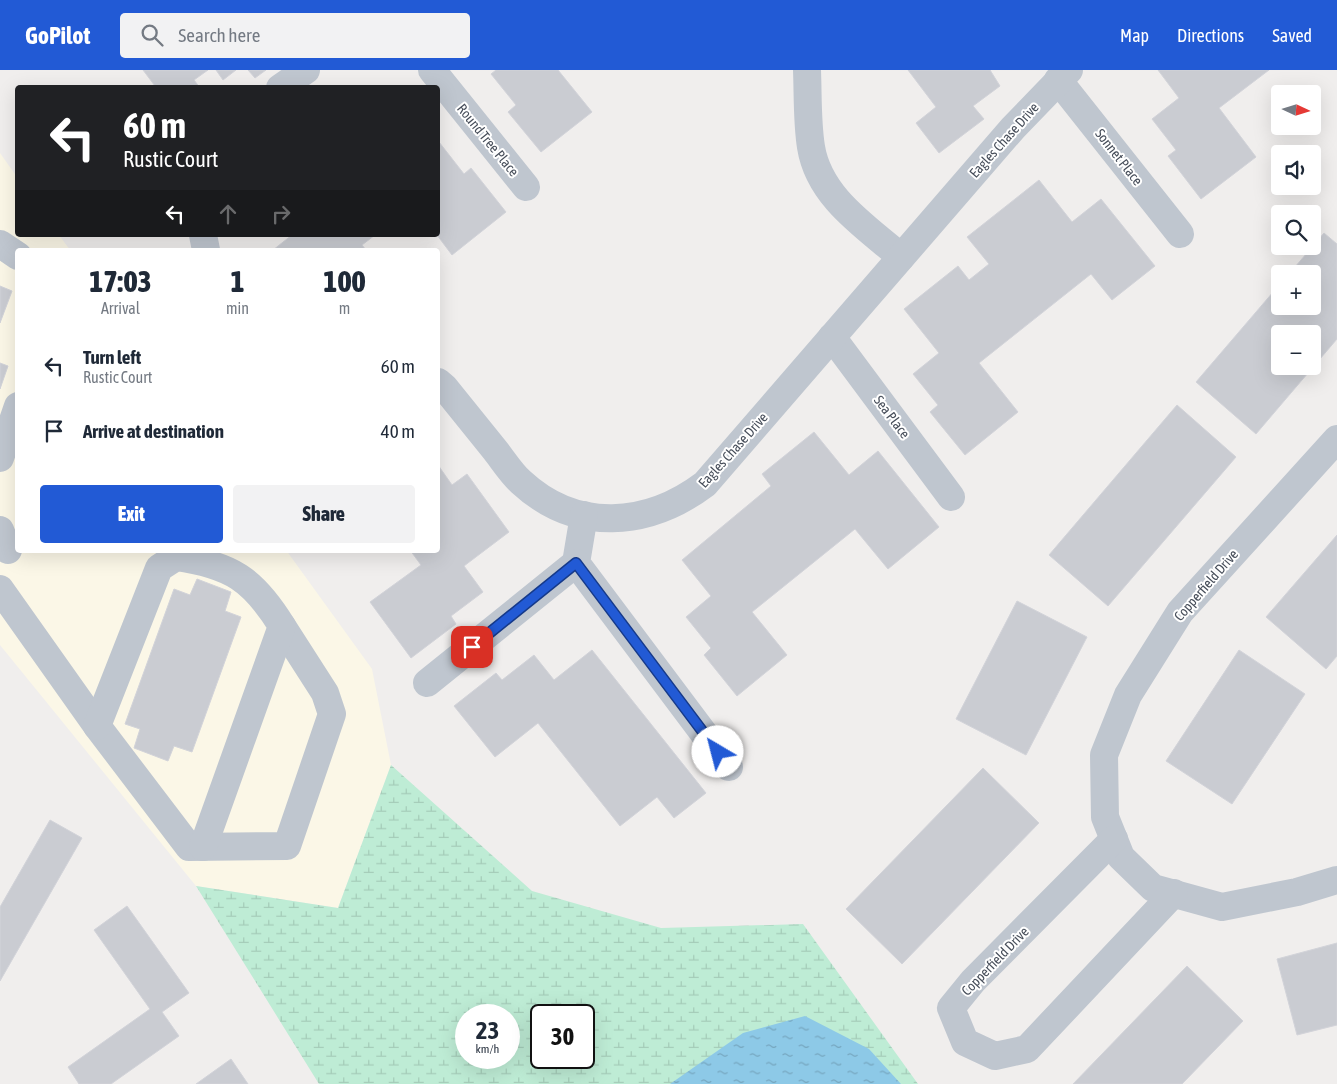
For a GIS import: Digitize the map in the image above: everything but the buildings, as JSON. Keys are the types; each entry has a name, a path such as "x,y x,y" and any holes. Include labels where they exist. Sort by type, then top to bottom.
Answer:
{"street":[{"path":"284,85 306,70"},
{"name":"Round Tree Place","path":"432,70 526,188"},
{"path":"807,70 811,147 817,168 828,190 846,210 901,257"},
{"name":"Eagles Chase Drive","path":"440,384 519,480 554,505 584,515 628,518 658,512 684,500 705,484 1012,128 1064,75"},
{"name":"Sonnet Place","path":"1064,75 1180,234"},
{"path":"0,244 15,254"},
{"name":"Sea Place","path":"832,338 951,497"},
{"path":"0,458 15,415"},
{"name":"Copperfield Drive","path":"1337,439 1180,612 1128,695 1104,755 1105,816 1121,857 1153,888 1222,907 1297,892 1337,880"},
{"path":"427,683 576,563 584,515"},
{"path":"0,589 97,726 189,847 287,846 332,714 325,692 270,607 256,591 235,574 207,562 176,557 159,568 97,726"},
{"path":"576,563 729,767"},
{"path":"203,847 282,626"},
{"name":"Copperfield Drive","path":"1114,839 973,981 951,1008 966,1042 995,1056 1027,1049 1174,893"}],"shaded area":[{"path":"0,153 15,174 15,237 60,237 69,248 15,248 15,553 288,553 372,669 391,765 338,908 196,886 0,645"}],"green space":[{"path":"391,765 532,891 661,928 803,924 918,1084 319,1084 196,886 338,908"}],"water":[{"path":"805,1016 869,1049 901,1084 670,1084 743,1033"}],"route":[{"path":"472,647 576,563 718,752"}]}
